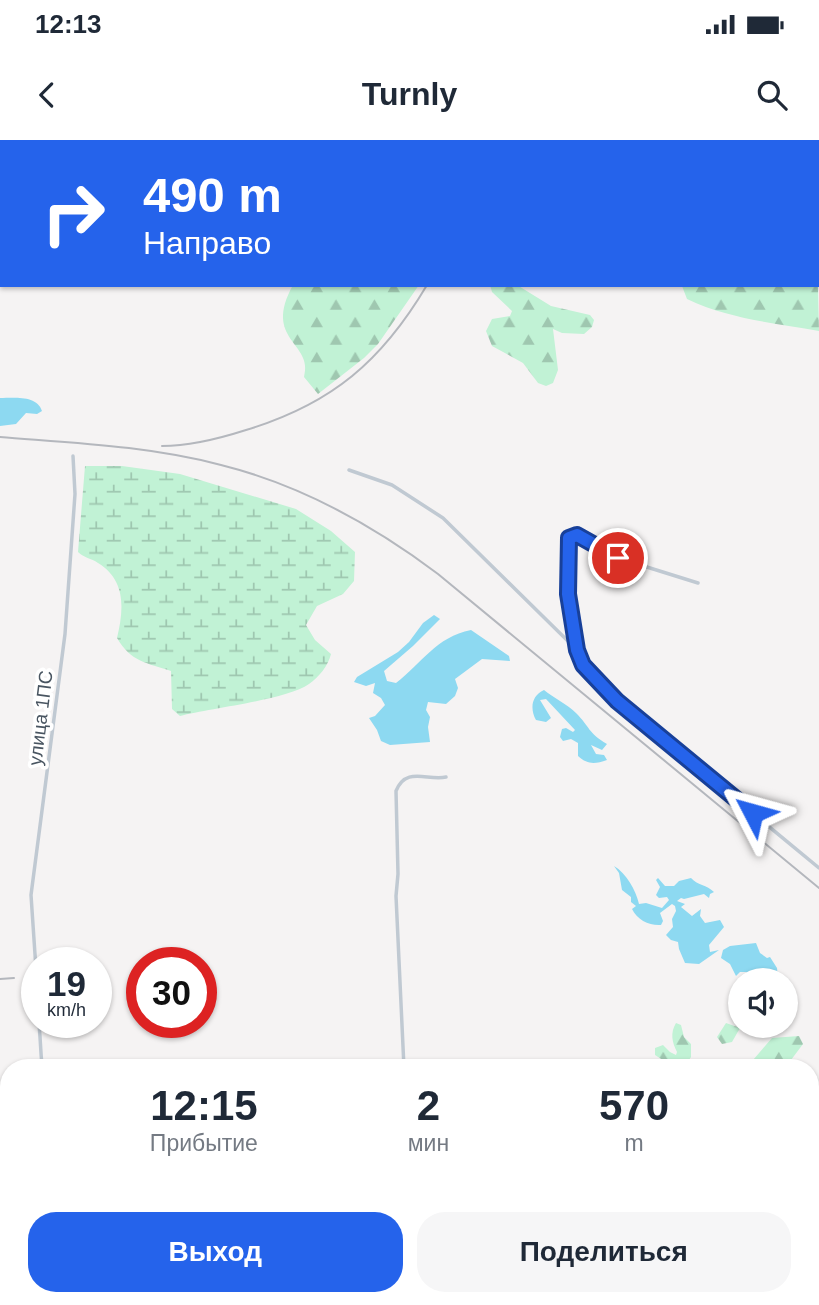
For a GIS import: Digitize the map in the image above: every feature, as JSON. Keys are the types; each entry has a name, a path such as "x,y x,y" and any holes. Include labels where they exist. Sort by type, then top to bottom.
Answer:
{"street":[{"name":"улица 1ПС","path":"35,947 31,895 65,634 75,494 73,456"},
{"path":"349,470 392,485 443,518 577,650"},
{"path":"698,583 618,558 573,535 569,541 568,594 577,650 583,665 605,691 819,868"},
{"path":"404,1059 396,896 396,791 402,780 407,778 427,775 446,777"},
{"path":"40,1038 41,1059"}],"green space":[{"path":"292,287 418,287 378,344 318,394 304,377 305,365 302,356 285,329 285,304"},
{"path":"491,287 520,287 551,306 590,315 594,320 592,327 584,334 562,333 553,329 558,370 553,383 546,386 538,383 523,363 492,346 486,331 492,319 510,316 512,311 492,292"},
{"path":"682,287 818,287 819,331 752,320 687,299"},
{"path":"85,466 122,466 180,474 296,509 331,531 355,552 354,581 343,594 317,606 306,625 315,640 331,654 320,675 298,690 266,699 180,716 172,709 171,671 134,657 122,646 117,638 121,596 114,578 95,561 78,552"},
{"path":"676,1023 681,1025 684,1037 691,1044 690,1059 661,1059 655,1055 655,1048 663,1045 676,1055 672,1034"},
{"path":"726,1023 728,1038 734,1038 732,1042 722,1044 717,1037"},
{"path":"799,1036 803,1044 792,1059 754,1059 772,1038"}],"water":[{"path":"0,398 30,400 42,411 37,414 26,413 16,424 0,426"},
{"path":"434,615 440,619 384,671 387,681 396,683 448,638 471,630 509,656 510,661 482,659 455,679 458,688 455,696 446,704 428,702 426,710 430,717 430,742 390,745 381,741 369,718 375,716 385,705 381,698 373,693 375,683 366,686 354,682 357,677 398,652 423,623"},
{"path":"544,690 572,710 607,744 602,750 591,745 596,754 604,755 607,760 595,763 585,761 578,756 578,743 571,739 563,741 560,737 562,729 573,732 575,730 546,699 540,700 551,718 546,722 536,720 533,703 536,696"},
{"path":"614,866 630,882 639,904 646,903 662,908 669,900 656,895 660,887 656,880 658,878 665,886 674,886 679,881 691,878 714,892 709,898 704,894 677,901 685,904 681,907 692,916 701,909 700,916 705,923 720,920 724,927 709,945 710,952 719,950 699,964 685,963 678,942 666,935 673,927 675,906 672,904 660,913 663,921 661,925 640,919 632,909 636,906 631,902 631,897 622,890 619,873"},
{"path":"756,943 760,953 770,957 777,968 732,968 721,958 723,950 730,946"}],"railway":[{"path":"162,446 183,445 246,430 304,407 329,393 373,357 392,336 426,287"},
{"path":"0,437 139,449 221,465 251,473 308,495 362,523 438,574 819,888"},
{"path":"0,979 14,978"}],"route":[{"path":"618,558 577,535 569,538 568,594 577,650 583,665 605,691 753,813"}]}
